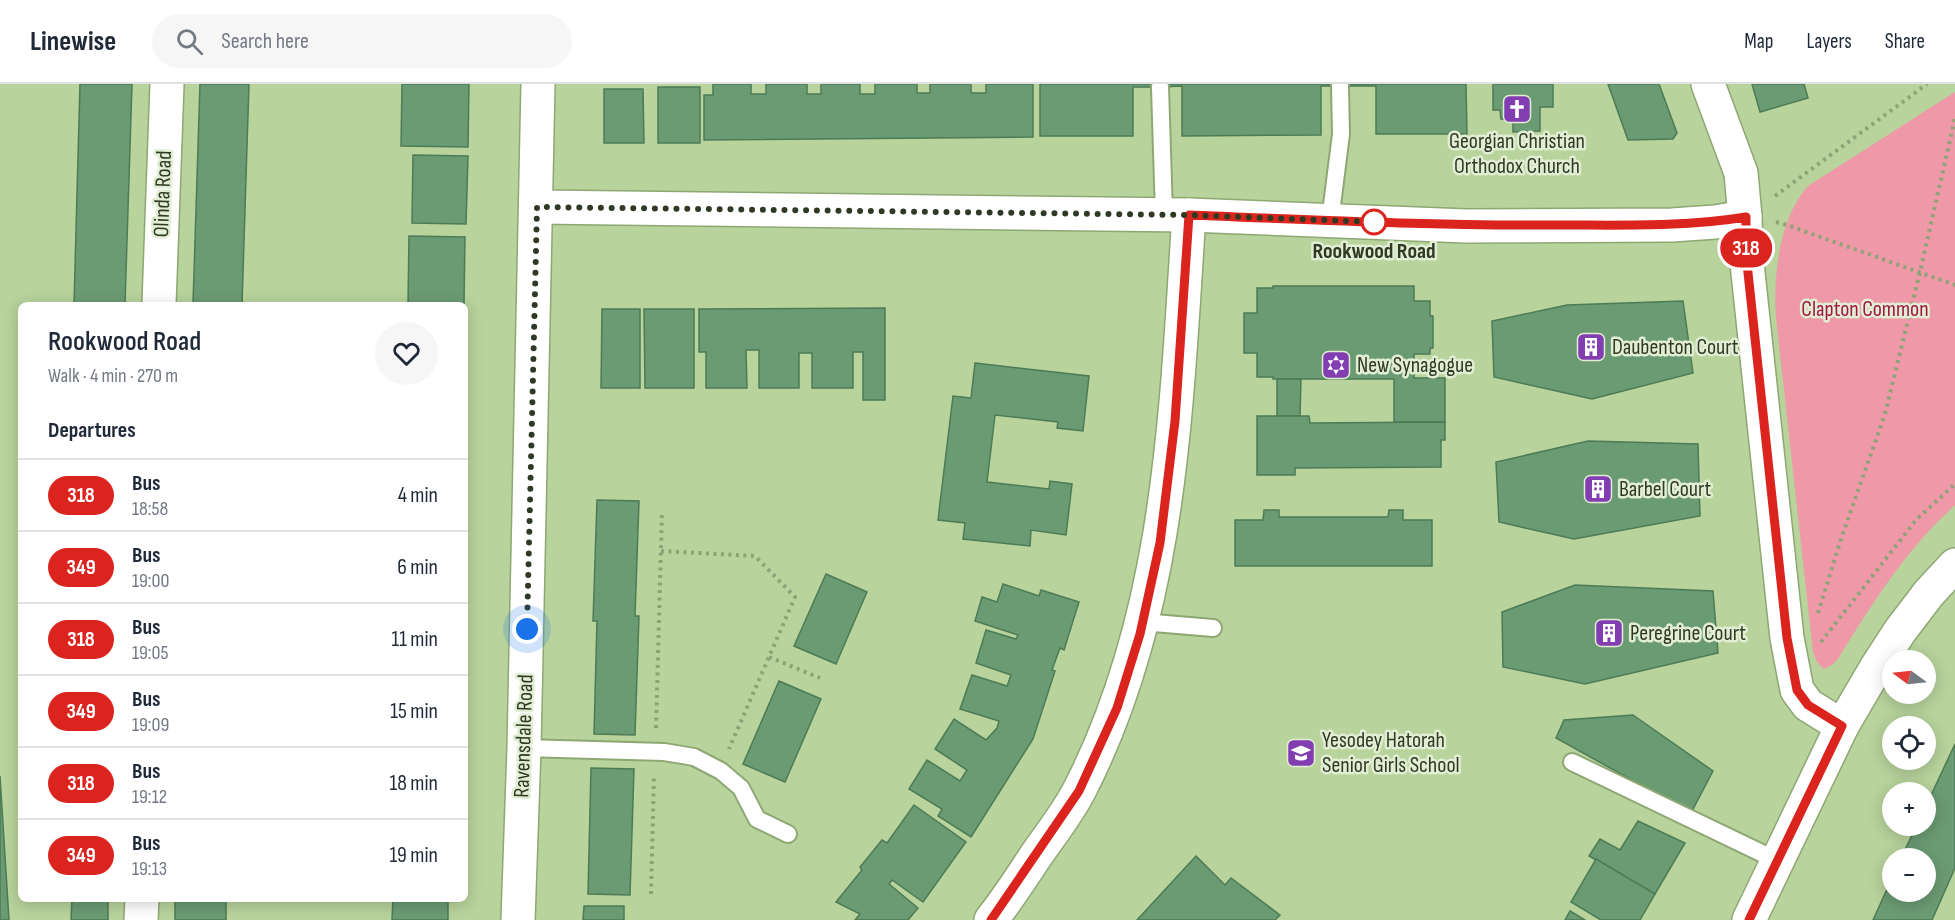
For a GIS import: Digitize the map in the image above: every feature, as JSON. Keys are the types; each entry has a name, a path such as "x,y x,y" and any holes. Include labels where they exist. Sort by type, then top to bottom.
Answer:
{"main road":[{"name":"Olinda Road","path":"159,302 167,84"},
{"name":"Ravensdale Road","path":"518,920 537,207 538,84"},
{"path":"1708,84 1741,173 1746,217 1746,254 1786,626 1797,690 1808,705 1842,726"},
{"path":"537,207 1177,215 1466,226 1661,225 1715,222 1746,217"},
{"path":"991,920 1079,791 1117,708 1142,622 1160,543 1175,421 1177,215"},
{"path":"1749,920 1842,726 1900,631 1929,593 1955,565"},
{"path":"141,920 142,902"}],"lane":[{"path":"1330,221 1341,134 1340,86"},
{"path":"1160,87 1177,215"},
{"path":"1142,622 1213,628"},
{"path":"524,748 655,752 694,757 719,770 741,788 757,819 788,834"},
{"path":"1572,762 1778,861"}],"path":[{"path":"1746,217 1927,84"},
{"path":"1815,621 1885,414 1955,117"},
{"path":"1746,217 1787,225 1955,285"},
{"path":"1819,649 1822,640 1916,520 1955,484"},
{"path":"651,894 662,511"},
{"path":"661,551 755,556 795,597 719,770"},
{"path":"769,657 820,678"}],"green space":[{"name":"Clapton Common","path":"1955,92 1955,505 1906,558 1838,659 1824,669 1817,662 1813,652 1776,318 1777,267 1784,231 1798,199 1808,186"}],"building":[{"path":"80,84 132,84 125,302 74,302"},
{"path":"200,84 249,84 242,302 193,302"},
{"path":"402,84 469,84 468,147 401,146"},
{"path":"713,84 751,84 751,94 766,94 766,84 807,84 807,94 821,94 821,84 860,84 860,94 875,94 875,84 917,84 917,93 930,93 930,84 971,84 971,93 986,93 986,84 1033,84 1033,137 704,140 704,95 713,95"},
{"path":"1040,84 1466,84 1467,134 1376,134 1376,86 1321,86 1321,135 1182,136 1182,86 1133,87 1133,136 1040,136"},
{"name":"Georgian Christian Orthodox Church","path":"1493,84 1553,84 1553,107 1540,107 1540,131 1513,132 1513,119 1501,119 1500,110 1493,110"},
{"path":"1608,84 1659,84 1677,133 1673,139 1628,140"},
{"path":"1752,84 1804,84 1808,98 1760,112"},
{"path":"658,87 700,87 700,143 658,143"},
{"path":"604,89 643,89 644,143 604,143"},
{"path":"413,155 468,156 466,224 412,223"},
{"path":"409,236 465,237 464,302 408,302"},
{"name":"New Synagogue","path":"1273,286 1414,286 1414,301 1430,301 1430,316 1433,316 1433,348 1430,348 1430,354 1414,354 1414,378 1445,378 1445,422 1394,422 1394,379 1257,377 1257,353 1244,353 1244,313 1257,313 1257,288 1273,288"},
{"name":"Daubenton Court","path":"1683,301 1693,373 1592,399 1494,377 1492,321 1567,305"},
{"path":"885,308 885,400 863,400 863,352 853,352 853,388 812,388 812,353 799,353 799,388 759,388 759,350 746,350 747,388 706,388 706,352 699,352 699,309"},
{"path":"602,309 640,309 640,388 601,388"},
{"path":"644,309 694,309 694,388 645,388"},
{"path":"975,363 1089,376 1083,431 1057,428 1058,422 995,415 987,482 1049,489 1050,481 1072,484 1066,535 1031,530 1030,546 963,539 965,523 938,520 953,396 971,398"},
{"path":"1277,379 1301,379 1300,416 1277,416"},
{"path":"1257,416 1309,416 1310,423 1445,422 1445,440 1441,440 1441,467 1295,468 1295,475 1257,475"},
{"name":"Barbel Court","path":"1588,441 1698,444 1700,516 1574,539 1499,522 1496,462"},
{"path":"597,500 639,501 635,616 639,616 635,735 594,734 597,621 593,621"},
{"path":"1264,510 1279,510 1279,517 1388,517 1389,510 1403,510 1403,520 1432,520 1432,566 1235,566 1235,520 1263,520"},
{"path":"826,574 867,592 836,664 794,646"},
{"path":"1003,584 1039,596 1041,590 1079,602 1064,650 1060,648 1052,670 1055,671 1033,739 971,837 938,816 942,809 909,789 927,760 960,781 967,770 935,749 954,719 986,740 997,728 999,721 960,709 972,675 1007,686 1011,675 976,663 986,630 1016,639 1018,635 975,621 982,597 997,602"},
{"name":"Peregrine Court","path":"1575,585 1713,591 1718,653 1585,684 1503,667 1502,612"},
{"path":"779,681 821,699 785,782 743,764"},
{"path":"1633,715 1713,771 1691,813 1556,738 1564,720"},
{"path":"1955,744 1955,868 1932,920 1873,920 1882,900 1936,902 1936,848 1906,848 1912,836 1936,836 1936,785"},
{"path":"591,768 634,769 630,895 588,894"},
{"path":"0,776 9,920 0,920"},
{"path":"914,805 966,842 923,902 892,880 889,884 918,908 908,920 855,920 860,914 836,902 862,870 860,867 882,840 887,843"},
{"path":"1638,821 1685,843 1655,894 1589,856 1600,839 1620,850"},
{"path":"1196,856 1225,885 1231,878 1280,915 1275,920 1137,920"},
{"path":"1596,859 1655,894 1640,920 1601,920 1571,902"},
{"path":"72,902 108,902 108,920 71,920"},
{"path":"175,902 226,902 226,920 175,920"},
{"path":"393,902 448,902 448,920 392,920"},
{"path":"584,906 624,906 624,920 583,920"},
{"path":"1570,911 1585,920 1565,920"}],"bus line":[{"name":"318","path":"991,920 1079,791 1117,708 1140,634 1160,543 1175,421 1189,215 1466,226 1672,225 1746,217 1746,254 1787,638 1797,690 1808,705 1842,726 1749,920"}],"place":[{"name":"Georgian Christian Orthodox Church","path":"1517,109"},
{"name":"Rookwood Road","path":"1374,222"},
{"name":"Daubenton Court","path":"1591,347"},
{"name":"New Synagogue","path":"1336,365"},
{"name":"Barbel Court","path":"1598,489"},
{"name":"Peregrine Court","path":"1609,633"},
{"name":"Yesodey Hatorah Senior Girls School","path":"1301,753"}],"route":[{"path":"527,629 537,207 1189,215 1374,222"}]}
